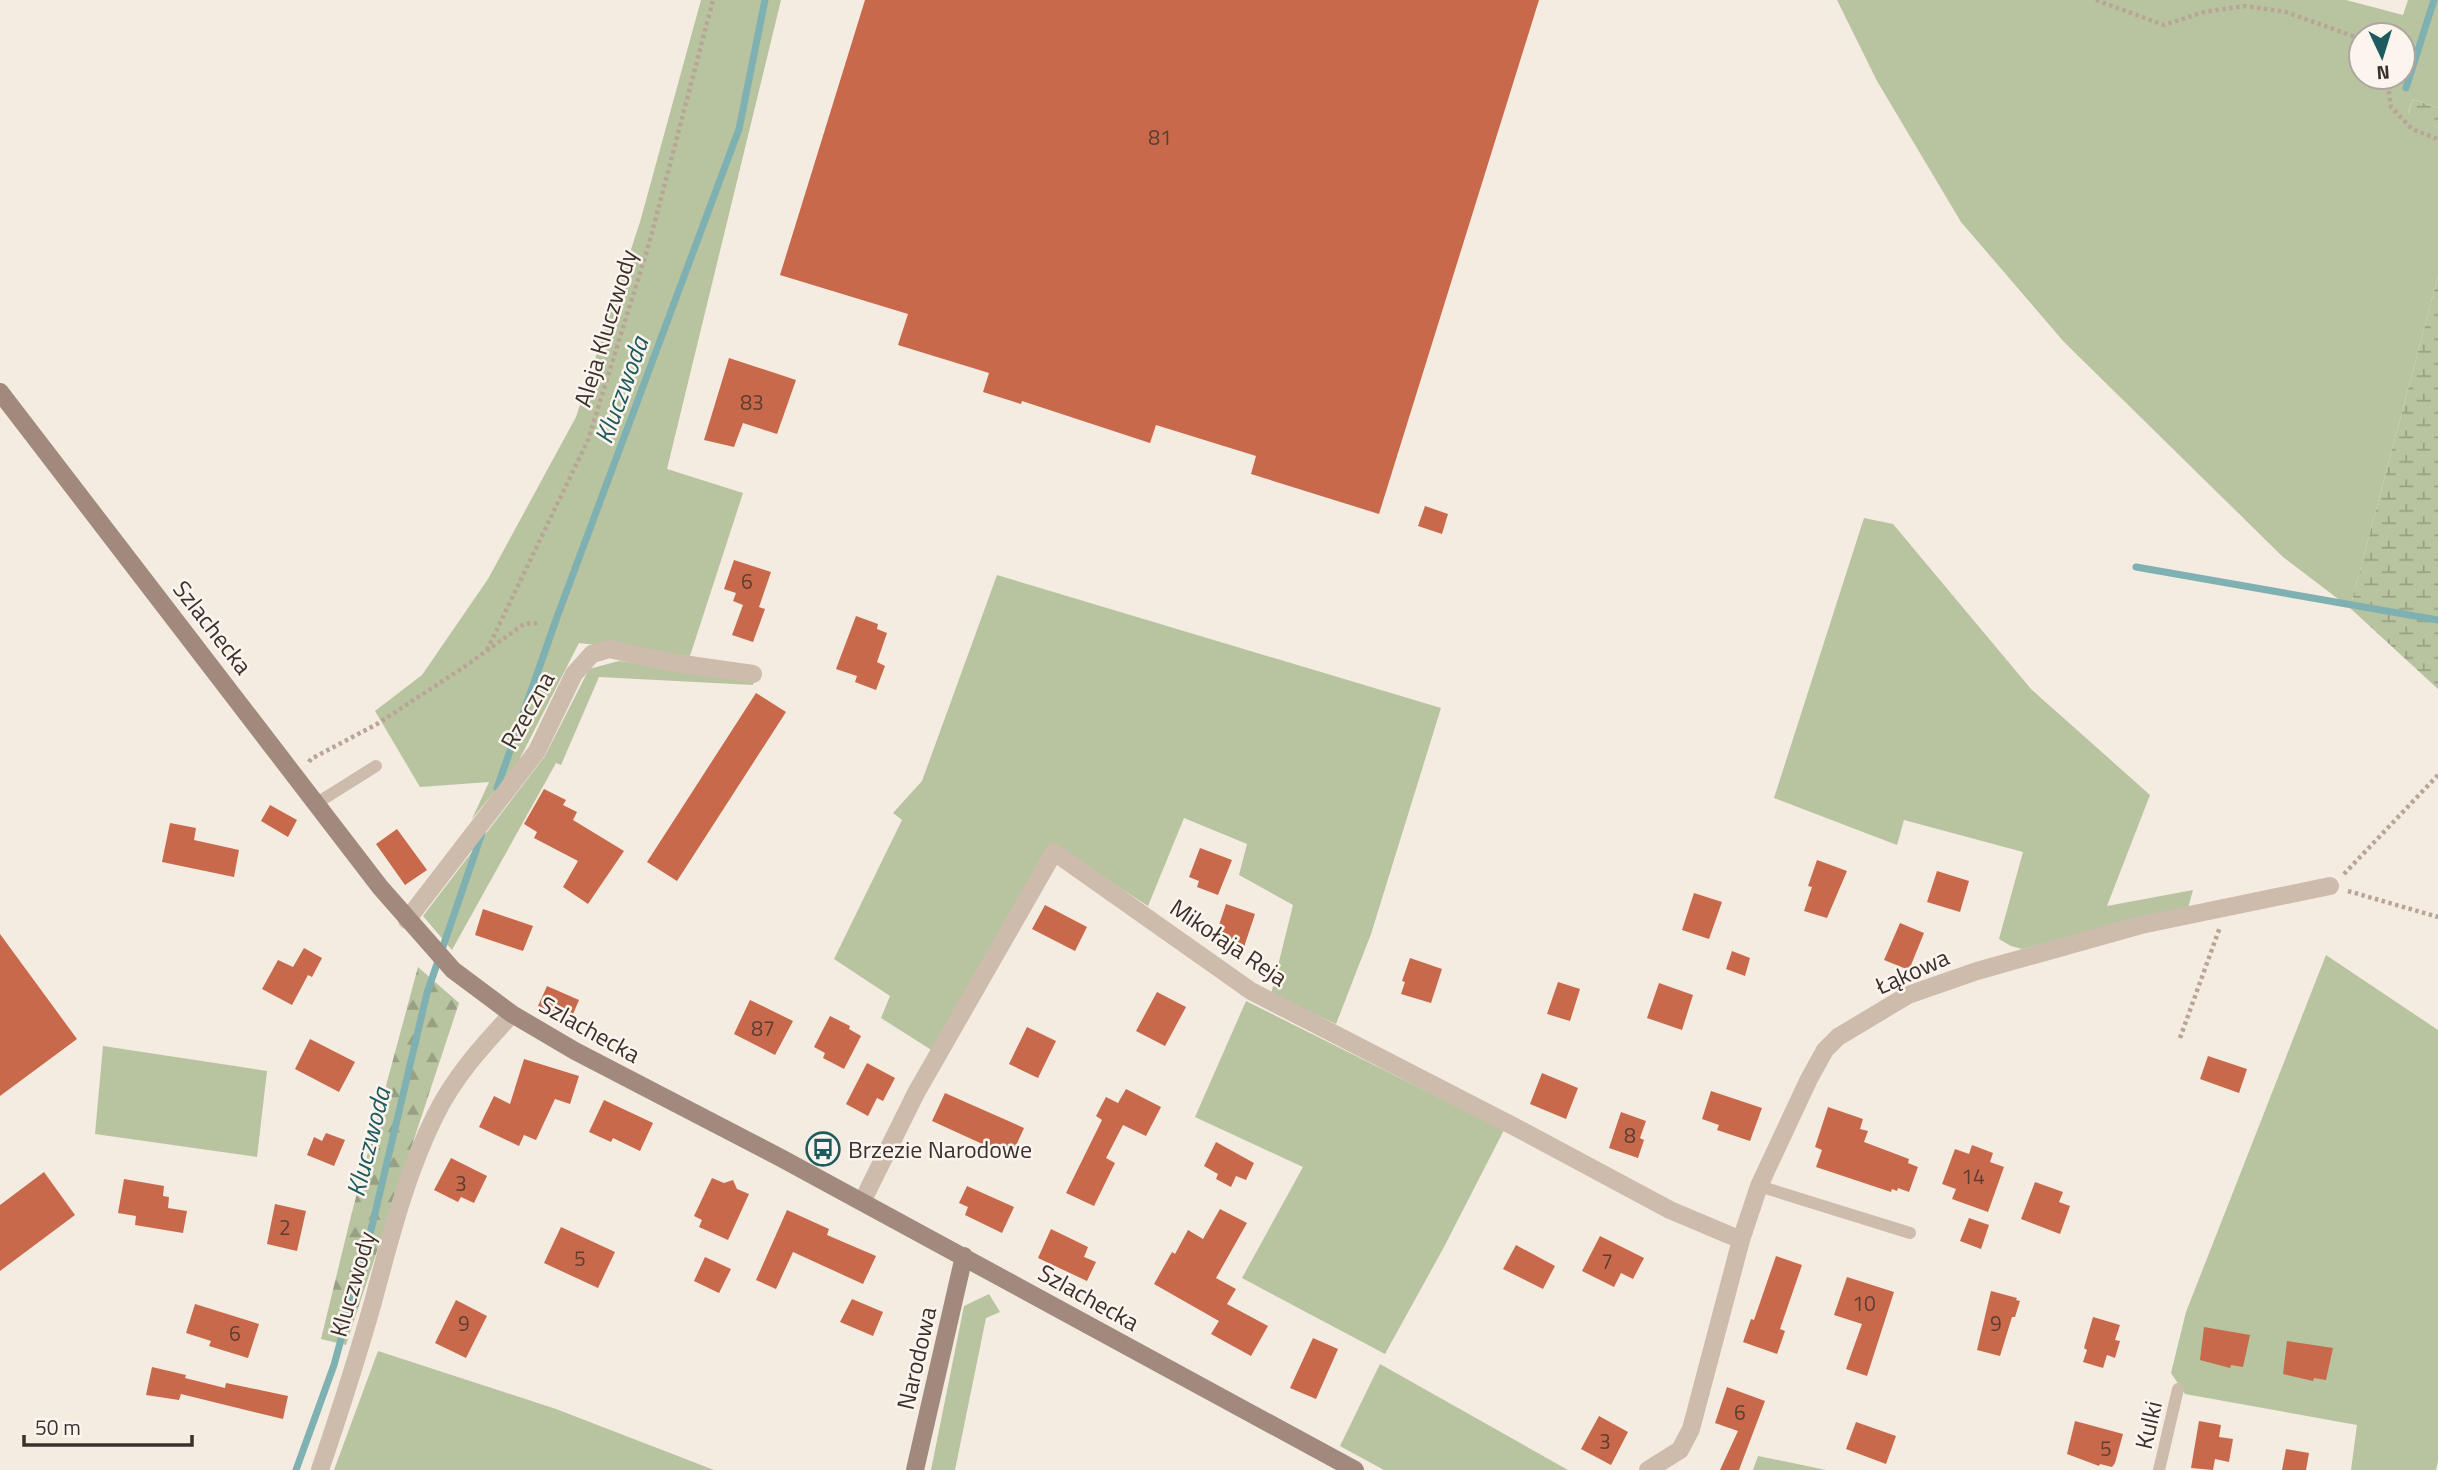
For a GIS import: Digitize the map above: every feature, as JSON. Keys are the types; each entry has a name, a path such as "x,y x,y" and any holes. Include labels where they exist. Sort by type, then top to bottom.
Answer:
{"street":[{"name":"Szlachecka","path":"0,392 297,778 413,926 453,970 512,1014 575,1051 964,1256 1355,1470"},
{"name":"Rzeczna","path":"413,926 537,751 574,674 592,654 609,649 669,662 753,674"},
{"name":"Mikołaja Reja","path":"862,1202 916,1093 1054,852 1251,991 1670,1210 1741,1240"},
{"name":"Łąkowa","path":"1648,1470 1680,1450 1691,1429 1741,1240 1759,1186 1825,1050 1848,1030 1908,995 1944,981 2141,925 2330,886"},
{"name":"Kluczwody","path":"320,1470 352,1377 400,1205 427,1134 436,1113 473,1056 512,1014"},
{"name":"Narodowa","path":"915,1470 964,1256"}],"lane":[{"path":"317,803 376,766"},
{"path":"1759,1186 1910,1233"},
{"name":"Kulki","path":"2159,1470 2178,1389"}],"path":[{"name":"Aleja Kluczwody","path":"487,650 588,440 649,244 713,0"},
{"path":"2096,0 2164,25 2204,12 2245,6 2286,12 2347,34"},
{"path":"2389,91 2391,107 2412,129 2438,139"},
{"path":"297,778 311,759 377,724 524,624 539,623"},
{"path":"2330,886 2355,864 2438,775"},
{"path":"2330,886 2438,917"},
{"path":"2180,1038 2227,906"}],"green space":[{"path":"701,0 781,0 667,469 743,493 690,656 579,643 517,764 472,819 489,782 420,787 375,711 422,675 488,579 576,417 640,222"},
{"path":"1837,0 2346,0 2403,15 2408,0 2438,0 2438,108 2413,99 2408,113 2438,128 2438,276 2350,608 2283,557 2064,342 1961,222 1877,81"},
{"path":"2413,99 2438,108 2438,128 2408,114"},
{"path":"2438,276 2438,689 2350,608"},
{"path":"1864,518 1893,524 2031,689 2150,795 2107,906 2193,890 2188,908 2022,949 1999,939 2023,852 1904,820 1897,845 1774,798"},
{"path":"997,575 1441,708 1371,934 1336,1024 1271,994 1293,905 1239,875 1247,844 1184,818 1148,906 1055,846 933,1051 881,1018 890,996 834,959 902,820 893,813 922,781"},
{"path":"619,661 754,679 753,685 599,677 561,765 556,763 452,950 423,916 545,756 589,669"},
{"path":"2326,955 2438,1030 2436,1470 2351,1470 2357,1425 2185,1394 2171,1373 2186,1312"},
{"path":"418,967 459,1003 346,1345 321,1339"},
{"path":"1246,1001 1504,1130 1385,1354 1242,1278 1303,1167 1195,1117"},
{"path":"103,1046 267,1071 257,1157 95,1134"},
{"path":"989,1294 1000,1312 986,1318 955,1470 931,1470 964,1306"},
{"path":"378,1351 556,1409 714,1470 334,1470"},
{"path":"1380,1364 1568,1470 1384,1470 1340,1446"},
{"path":"1758,1456 1826,1470 1753,1470"}],"building":[{"path":"865,0 1539,0 1379,514 1251,474 1256,456 1156,425 1150,443 1022,401 1021,404 983,392 989,373 898,345 908,314 780,275"},
{"path":"729,358 796,380 777,434 743,423 734,447 704,440"},
{"path":"1425,506 1448,514 1442,534 1418,526"},
{"path":"734,560 771,572 759,607 765,609 753,642 732,635 743,605 733,601 736,593 724,589"},
{"path":"856,616 878,624 877,629 887,633 877,662 885,666 876,690 855,682 857,676 836,669"},
{"path":"756,693 786,712 677,881 647,862"},
{"path":"544,789 566,800 563,805 577,812 573,820 624,851 588,904 563,887 578,861 534,838 537,832 524,824"},
{"path":"270,805 297,820 288,837 261,821"},
{"path":"170,823 196,828 194,840 239,850 234,877 162,862"},
{"path":"397,829 427,870 405,885 376,844"},
{"path":"1200,848 1232,860 1218,895 1197,887 1199,881 1189,877"},
{"path":"1817,860 1847,871 1827,918 1804,911 1812,887 1808,886"},
{"path":"1937,871 1969,881 1960,912 1927,902"},
{"path":"1694,893 1722,902 1709,939 1682,930"},
{"path":"1226,904 1255,914 1242,953 1213,943"},
{"path":"1045,905 1087,927 1075,951 1032,929"},
{"path":"483,909 533,926 523,951 475,935"},
{"path":"1900,923 1924,933 1909,970 1884,960"},
{"path":"0,934 77,1039 0,1096"},
{"path":"304,948 322,958 312,977 308,975 292,1005 262,989 278,960 293,967"},
{"path":"1732,951 1750,958 1745,976 1726,969"},
{"path":"1410,958 1442,969 1431,1003 1401,994 1405,982 1402,981"},
{"path":"1558,982 1580,989 1570,1021 1547,1014"},
{"path":"1659,983 1693,995 1682,1030 1647,1018"},
{"path":"547,986 579,1000 571,1019 538,1006"},
{"path":"1157,992 1186,1007 1165,1046 1136,1031"},
{"path":"750,1000 793,1021 775,1055 734,1034"},
{"path":"830,1016 850,1026 849,1029 861,1036 844,1069 823,1058 825,1053 814,1047"},
{"path":"1027,1027 1056,1041 1038,1078 1009,1064"},
{"path":"310,1039 355,1062 339,1092 295,1069"},
{"path":"2208,1056 2247,1069 2239,1093 2200,1079"},
{"path":"524,1059 579,1076 570,1104 555,1099 536,1140 524,1135 519,1146 479,1127 494,1096 510,1104"},
{"path":"867,1063 895,1078 883,1101 877,1098 868,1116 846,1104"},
{"path":"1542,1073 1578,1088 1566,1119 1530,1104"},
{"path":"1126,1089 1161,1107 1146,1136 1123,1125 1106,1158 1115,1163 1094,1206 1066,1193 1102,1120 1096,1116 1106,1097 1118,1103"},
{"path":"1711,1091 1762,1108 1750,1141 1717,1130 1719,1125 1702,1119"},
{"path":"945,1093 1024,1128 1011,1157 932,1121"},
{"path":"604,1100 653,1123 640,1151 613,1138 611,1142 589,1132"},
{"path":"1828,1107 1863,1119 1860,1129 1868,1131 1864,1142 1909,1159 1908,1163 1918,1167 1909,1192 1898,1188 1897,1191 1892,1189 1891,1192 1816,1167 1822,1150 1815,1147"},
{"path":"1621,1112 1646,1121 1640,1138 1644,1140 1638,1158 1609,1148"},
{"path":"326,1133 345,1140 334,1166 307,1155 314,1137 322,1141"},
{"path":"1216,1142 1254,1163 1246,1180 1236,1176 1231,1187 1216,1179 1218,1174 1204,1166"},
{"path":"1972,1145 1993,1153 1990,1162 2004,1167 1988,1212 1952,1199 1956,1189 1942,1184 1955,1149 1969,1154"},
{"path":"451,1158 487,1176 474,1203 461,1197 458,1202 434,1190"},
{"path":"44,1172 75,1215 0,1271 0,1205"},
{"path":"712,1178 724,1183 733,1180 737,1189 749,1194 728,1240 699,1227 702,1220 694,1216"},
{"path":"124,1179 164,1186 163,1196 169,1197 168,1208 187,1211 183,1233 135,1225 136,1216 118,1213"},
{"path":"2035,1182 2063,1192 2059,1202 2070,1206 2060,1234 2021,1219"},
{"path":"967,1186 1014,1207 1002,1233 965,1215 968,1207 959,1203"},
{"path":"275,1204 306,1211 297,1251 267,1244"},
{"path":"1220,1209 1247,1223 1216,1278 1236,1289 1227,1304 1268,1326 1251,1356 1211,1334 1219,1321 1154,1284 1188,1230 1203,1239"},
{"path":"787,1210 829,1229 827,1235 876,1256 863,1284 793,1252 776,1289 756,1280"},
{"path":"1969,1218 1989,1225 1981,1249 1960,1241"},
{"path":"561,1227 615,1252 598,1288 544,1263"},
{"path":"1051,1229 1088,1247 1084,1257 1096,1262 1087,1281 1038,1258"},
{"path":"1600,1236 1644,1258 1633,1279 1621,1273 1614,1287 1582,1271"},
{"path":"1516,1245 1555,1266 1543,1289 1503,1269"},
{"path":"1776,1256 1802,1265 1780,1329 1785,1331 1777,1354 1743,1342 1751,1319 1754,1320"},
{"path":"705,1257 731,1269 719,1293 694,1281"},
{"path":"1847,1277 1894,1292 1867,1376 1846,1369 1862,1324 1834,1315"},
{"path":"1991,1291 2020,1301 2000,1356 1977,1350"},
{"path":"852,1299 883,1312 873,1336 840,1322"},
{"path":"456,1300 487,1316 466,1358 435,1343"},
{"path":"195,1304 259,1324 248,1358 209,1346 211,1341 186,1333"},
{"path":"2093,1317 2120,1325 2115,1340 2120,1341 2115,1358 2107,1355 2103,1368 2083,1362"},
{"path":"2204,1327 2250,1335 2243,1367 2231,1365 2230,1368 2200,1360"},
{"path":"1313,1338 1338,1349 1316,1399 1290,1388"},
{"path":"2287,1341 2333,1348 2326,1380 2314,1378 2313,1381 2283,1374"},
{"path":"152,1367 225,1388 226,1383 288,1396 283,1419 181,1394 179,1400 146,1395"},
{"path":"1727,1387 1765,1401 1739,1470 1720,1470 1738,1431 1715,1423"},
{"path":"1599,1416 1628,1432 1611,1465 1581,1449"},
{"path":"2075,1421 2123,1434 2112,1467 2099,1466 2067,1454"},
{"path":"2199,1421 2221,1425 2219,1437 2233,1439 2229,1462 2215,1459 2213,1470 2191,1468"},
{"path":"1856,1422 1896,1436 1886,1464 1846,1449"},
{"path":"2286,1449 2309,1453 2306,1470 2282,1470"}],"waterway":[{"name":"Kluczwoda","path":"497,788 557,617 739,129 765,0"},
{"path":"2417,53 2434,0"},
{"path":"2136,567 2438,620"},
{"name":"Kluczwoda","path":"296,1470 334,1365 372,1226 427,993 482,833"}],"place":[{"name":"Brzezie Narodowe","path":"823,1149"}]}
